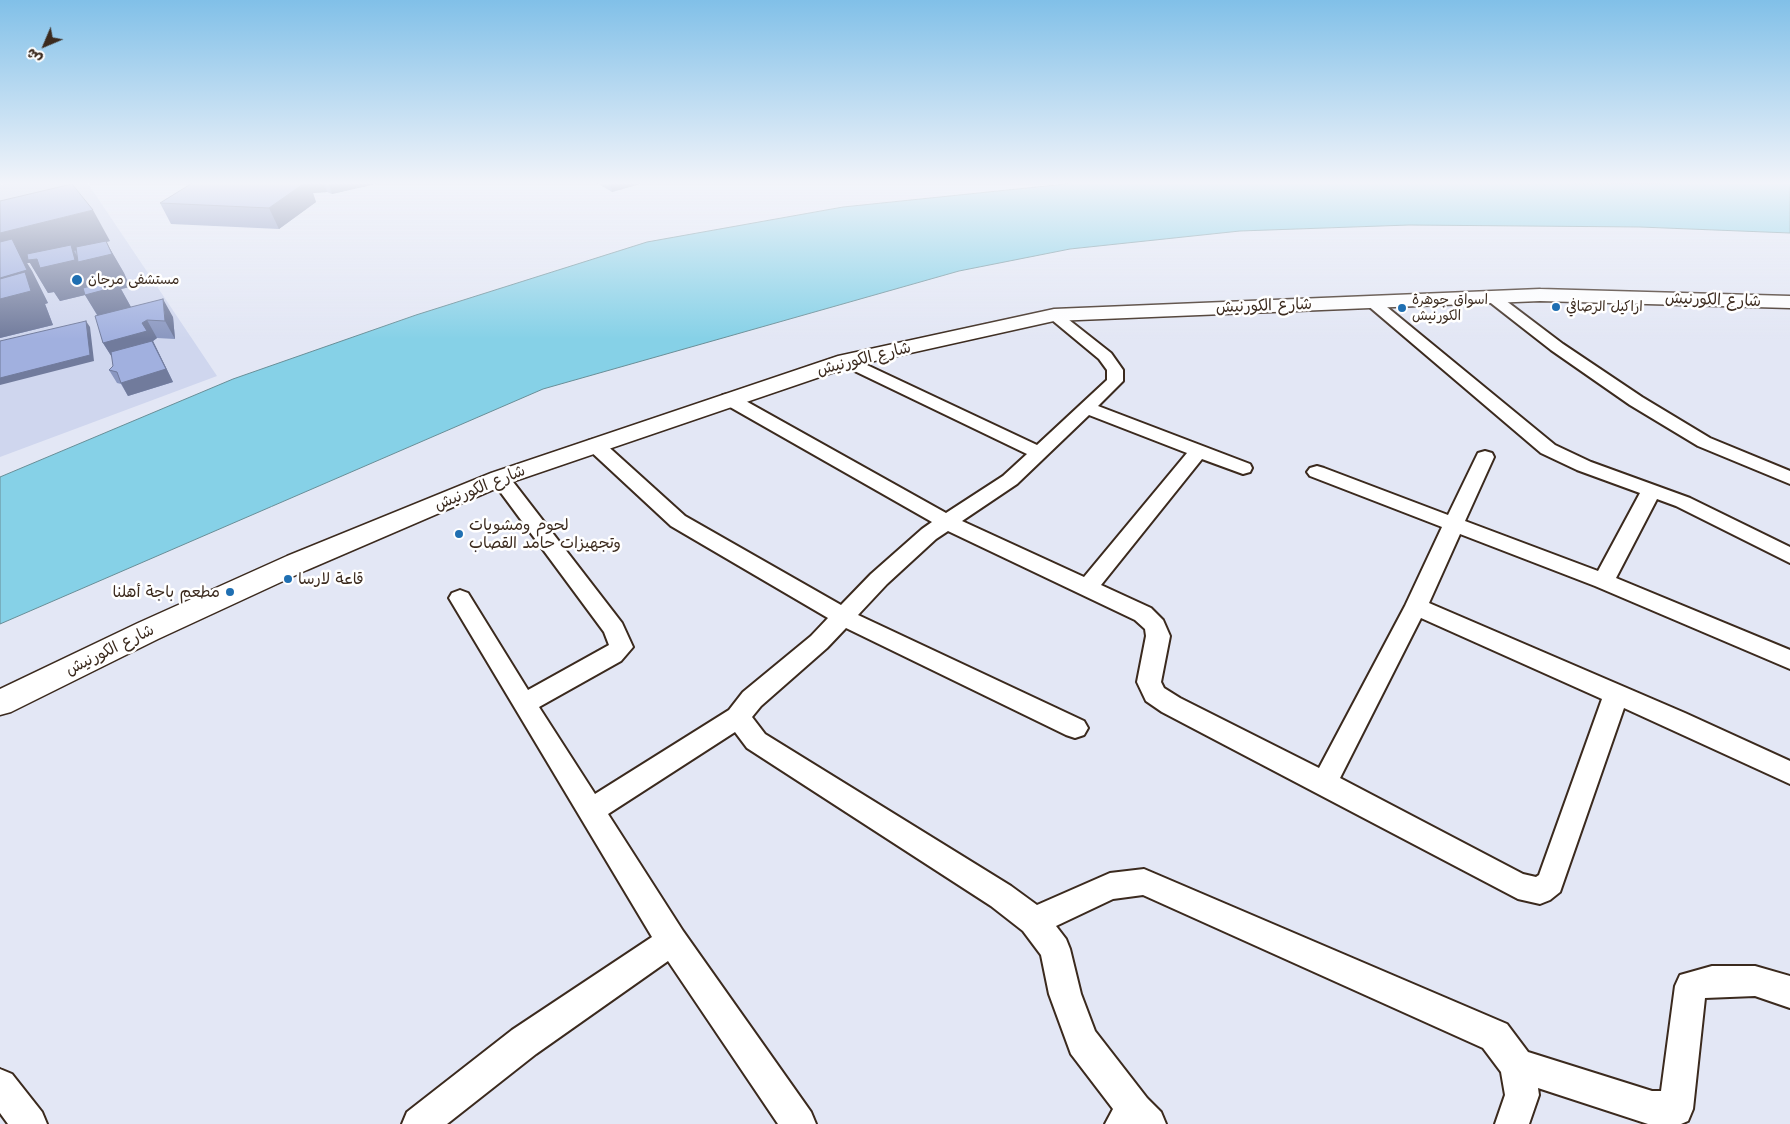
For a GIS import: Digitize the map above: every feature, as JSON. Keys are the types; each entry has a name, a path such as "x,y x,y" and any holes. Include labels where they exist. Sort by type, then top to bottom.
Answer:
{"street":[{"name":"شارع الكورنيش","path":"0,703 297,562 500,478 846,361 1054,315 1371,301 1540,296 1790,302"},
{"path":"1492,297 1552,343 1636,401 1704,442 1790,478"},
{"path":"1371,301 1548,449 1584,466 1683,502 1790,556"},
{"path":"590,811 738,717 752,699 819,642 879,579 910,550 947,522 1010,480 1115,381 1115,370 1105,356 1054,315"},
{"path":"846,361 1039,454"},
{"path":"729,399 947,522 1143,614 1155,626 1158,636 1149,682 1155,694 1171,706 1324,783 1518,886 1540,891 1550,883 1616,695"},
{"path":"1087,408 1243,468"},
{"path":"595,445 678,521 843,618 1075,728"},
{"path":"1088,587 1198,452"},
{"path":"1324,783 1416,606 1485,457"},
{"path":"1317,472 1603,581 1790,660"},
{"path":"500,478 614,629 621,647 613,655 524,704"},
{"path":"1603,581 1651,491"},
{"path":"460,598 672,942 799,1124"},
{"path":"1416,606 1790,773"},
{"path":"738,717 756,741 1001,896 1034,921 1055,949 1065,994 1083,1042 1136,1119"},
{"path":"1034,921 1110,886 1144,882 1495,1036 1517,1065 1522,1095 1512,1124"},
{"path":"419,1124 524,1042 672,942"},
{"path":"1517,1065 1652,1108 1676,1109 1691,986 1712,980 1755,981 1790,992"},
{"path":"0,1086 30,1124"}],"shaded area":[{"name":"مستشفى مرجان","path":"0,234 122,234 217,376 0,457"}],"water":[{"path":"689,234 1207,234 1070,249 959,271 543,389 0,624 0,477 233,379 416,315 647,242"}],"building":[{"path":"12,239 27,270 0,278 0,242"},
{"path":"106,241 112,254 78,262 76,247"},
{"path":"71,245 75,260 40,268 37,259 28,260 27,254"},
{"path":"25,272 31,291 0,299 0,279"},
{"path":"114,280 119,286 85,295 83,288"},
{"path":"163,299 165,321 147,320 142,323 147,331 103,343 95,316"},
{"path":"86,321 90,355 0,378 0,341"},
{"path":"152,341 166,369 121,383 117,372 109,370 113,366 111,352"}],"place":[{"name":"مستشفى مرجان","path":"77,280"},
{"name":"اراكيل الرصافي","path":"1556,307"},
{"name":"اسواق جوهرة الكورنيش","path":"1402,308"},
{"name":"لحوم ومشويات وتجهيزات حامد القصاب","path":"459,534"},
{"name":"قاعة لارسا","path":"288,579"},
{"name":"مطعم باجة أهلنا","path":"230,592"}]}
